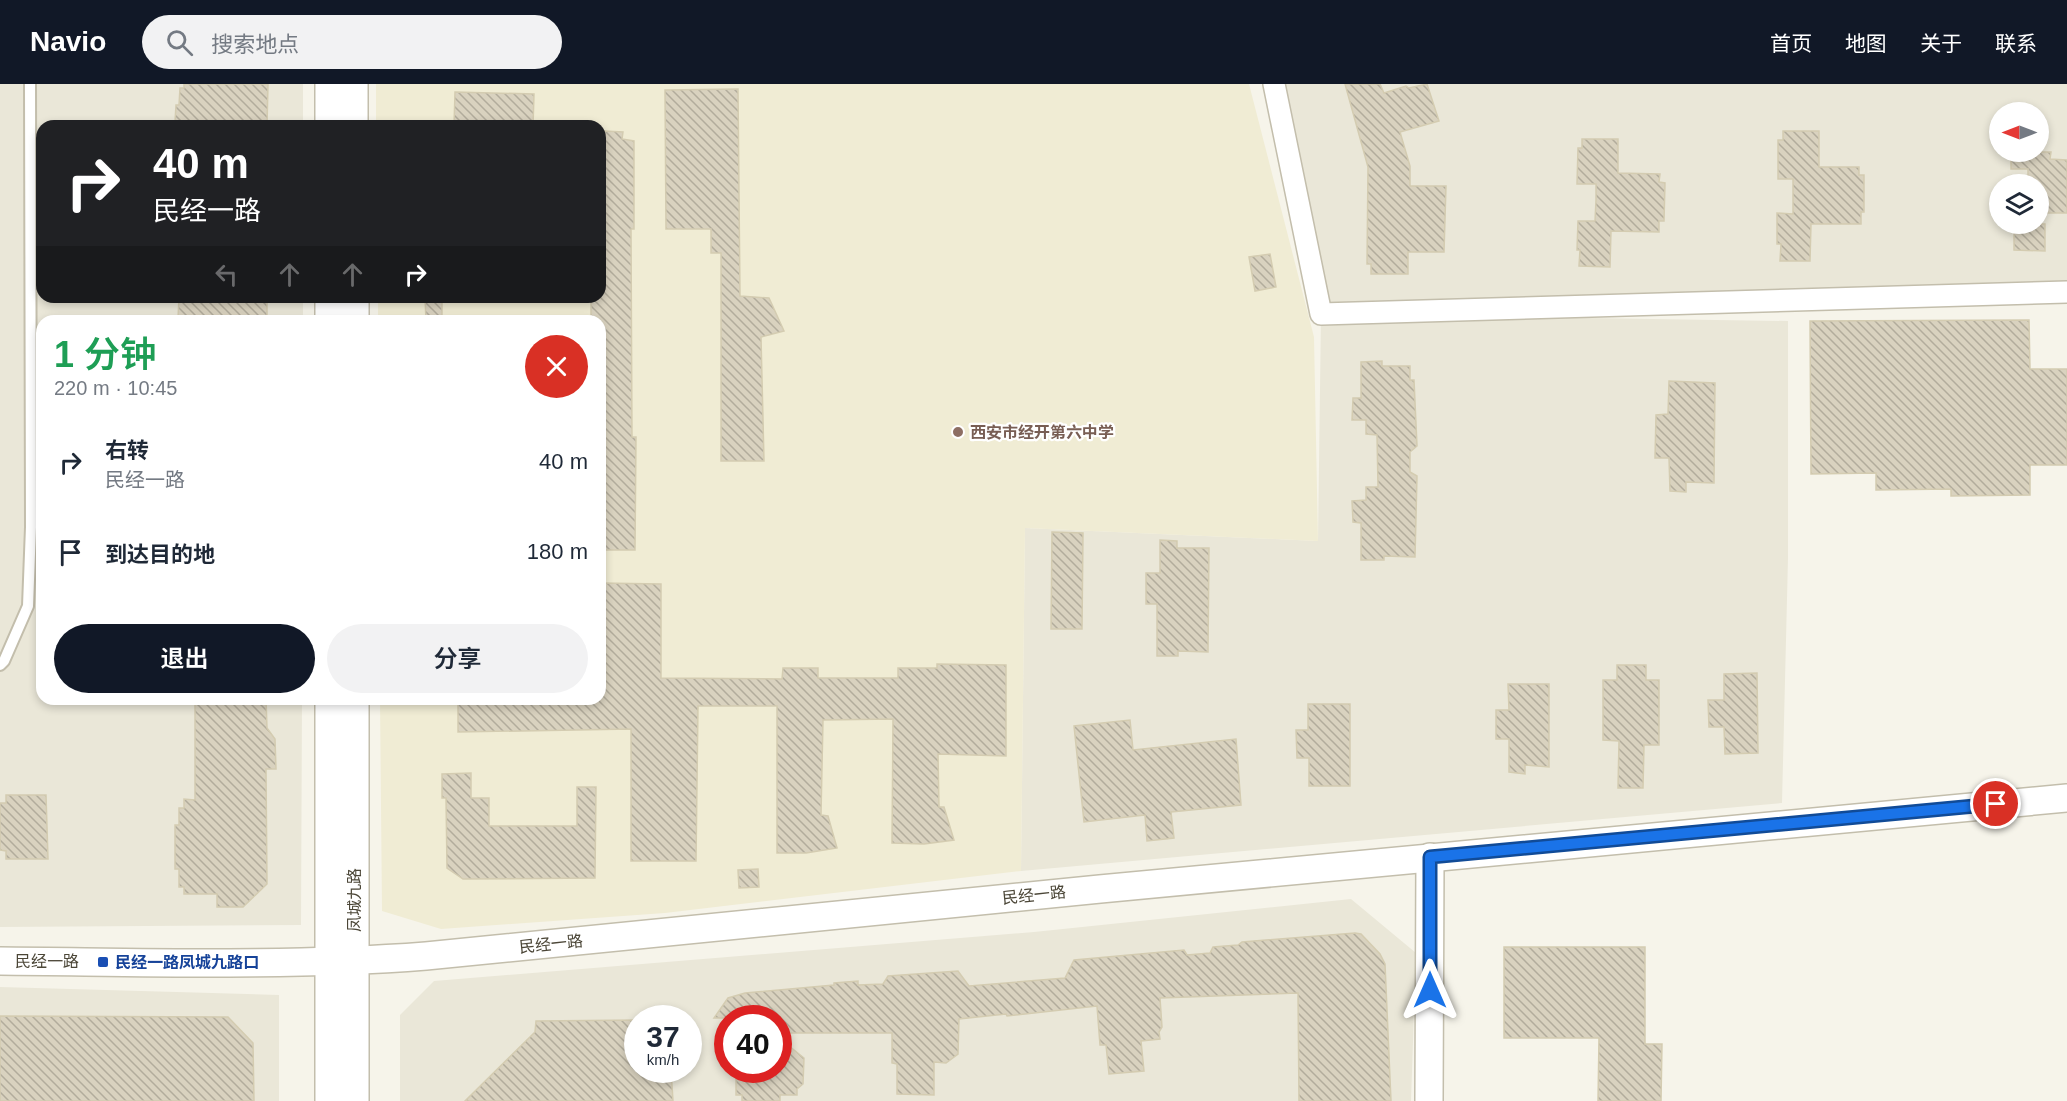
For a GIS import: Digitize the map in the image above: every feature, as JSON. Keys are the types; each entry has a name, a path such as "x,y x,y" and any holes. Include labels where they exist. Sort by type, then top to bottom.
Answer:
{"street":[{"path":"328,84 329,120"},
{"path":"354,84 354,120"},
{"path":"1274,84 1321,314 2067,292"},
{"name":"凤城九路","path":"329,705 342,962 355,1101"},
{"name":"凤城九路","path":"330,1101 342,962 355,705"},
{"name":"民经一路","path":"0,961 342,962 426,956 1430,857 2067,798"},
{"path":"1429,1101 1430,857"}],"lane":[{"path":"0,664 4,661 28,606 31,527 30,84"}],"shaded area":[{"path":"0,84 303,84 303,120 36,120 36,303 303,303 303,315 36,315 36,705 302,705 301,925 0,927"},
{"name":"西安市经开第六中学","path":"376,84 1249,84 1314,337 1318,541 1025,528 1021,871 665,913 441,929 382,911 380,705 606,705 606,315 378,315 378,303 606,303 606,120 376,120"},
{"path":"1270,84 2067,84 2067,285 1337,314 1788,321 1788,558 1782,803 1021,871 1025,528 1318,541 1321,314"},
{"path":"1351,899 1416,953 1411,1101 400,1101 400,1015 434,981 1034,932"},
{"path":"0,987 279,995 279,1101 0,1101"}],"building":[{"path":"184,84 268,84 267,120 175,120 180,88 184,88"},
{"path":"1345,84 1380,84 1384,93 1406,86 1409,88 1427,84 1439,121 1400,132 1410,166 1410,186 1446,186 1444,252 1408,252 1408,274 1371,274 1371,264 1367,264 1368,167"},
{"path":"738,89 740,296 769,298 784,331 761,337 764,461 721,461 721,253 711,253 711,229 666,229 665,90"},
{"path":"455,92 534,94 533,120 454,120"},
{"path":"606,131 623,132 622,139 634,141 634,229 631,229 632,437 636,437 635,550 606,550 606,315 591,315 591,303 606,303"},
{"path":"1783,131 1819,131 1819,167 1859,167 1859,175 1864,175 1864,212 1861,212 1861,224 1811,224 1810,261 1780,261 1781,244 1777,244 1777,213 1793,214 1793,179 1778,179 1778,140 1783,140"},
{"path":"1582,139 1618,139 1618,173 1660,174 1659,182 1665,183 1664,221 1659,221 1659,232 1611,231 1610,267 1579,266 1578,221 1595,221 1596,200 1596,184 1577,184 1578,148 1582,148"},
{"path":"2049,152 2051,152 2050,159 2067,160 2067,213 2049,213 2049,174 2028,174 2028,169 2011,169 2011,162 2049,162"},
{"path":"2014,234 2045,234 2045,251 2014,250"},
{"path":"1270,254 1276,287 1255,291 1249,257"},
{"path":"179,303 267,303 267,315 178,315"},
{"path":"425,303 442,303 442,315 426,315"},
{"path":"2029,320 2030,369 2067,369 2067,465 2030,465 2030,495 1951,496 1951,489 1876,490 1876,473 1811,474 1810,321"},
{"path":"1382,361 1382,366 1410,366 1410,380 1414,380 1417,446 1410,452 1410,472 1417,476 1415,557 1384,556 1384,560 1361,560 1361,523 1353,522 1352,501 1366,500 1366,487 1378,487 1377,435 1366,434 1366,420 1352,420 1353,398 1361,398 1361,362"},
{"path":"1669,381 1715,383 1714,483 1686,482 1686,492 1670,491 1669,458 1655,458 1656,415 1668,414"},
{"path":"1052,532 1083,533 1082,629 1051,629"},
{"path":"1160,540 1177,541 1177,548 1209,548 1208,652 1178,651 1178,656 1157,656 1157,604 1146,604 1146,573 1160,573"},
{"path":"606,583 661,584 661,678 782,679 783,668 818,668 818,678 898,678 898,668 937,668 937,664 1006,665 1006,756 938,754 939,807 944,807 954,840 924,844 892,843 893,719 823,720 821,815 828,816 837,848 806,853 777,853 777,706 698,706 696,861 631,861 631,729 458,732 458,705 606,705"},
{"path":"1617,665 1646,665 1646,680 1659,680 1659,745 1644,745 1643,788 1618,788 1619,741 1603,740 1603,680 1617,680"},
{"path":"1757,673 1758,753 1725,754 1724,727 1709,727 1708,700 1724,700 1724,674"},
{"path":"1508,684 1549,684 1549,767 1525,765 1525,774 1509,772 1509,739 1496,739 1496,710 1509,710"},
{"path":"1308,704 1350,704 1350,786 1309,786 1309,758 1297,758 1296,730 1308,730"},
{"path":"195,705 266,705 267,728 275,739 276,769 266,769 267,884 243,907 217,907 217,894 184,894 184,887 179,887 179,869 175,869 175,825 179,825 179,808 184,808 184,799 195,800"},
{"path":"1130,720 1133,750 1236,739 1241,805 1171,812 1174,838 1147,841 1145,815 1084,822 1074,726"},
{"path":"471,773 471,798 489,798 489,826 577,826 577,787 596,787 595,878 463,879 447,868 446,798 442,798 442,774"},
{"path":"6,795 46,795 48,859 6,859 6,851 0,850 0,803 6,803"},
{"path":"758,869 759,887 739,888 738,870"},
{"path":"1355,933 1361,934 1380,954 1385,964 1391,1101 1299,1101 1298,993 1160,998 1162,1027 1159,1032 1160,1039 1141,1041 1144,1071 1109,1074 1106,1045 1100,1045 1097,1006 959,1019 958,1054 946,1063 934,1062 934,1095 897,1094 897,1064 892,1063 892,1033 792,1033 792,1005 723,1005 728,998 745,993 858,981 858,985 883,984 888,976 958,971 969,986 1065,978 1074,960 1184,950 1187,955 1210,953 1213,947 1238,945 1242,942"},
{"path":"1504,947 1645,947 1645,1044 1662,1044 1661,1101 1598,1101 1599,1038 1504,1038"},
{"path":"0,1016 228,1017 253,1043 254,1101 0,1101"},
{"path":"624,1020 624,1083 672,1083 673,1101 465,1101 535,1032 536,1021"},
{"path":"792,1048 804,1058 803,1084 797,1089 797,1095 780,1095 780,1101 742,1101 742,1095 736,1095 736,1083 792,1083"}],"place":[{"name":"西安市经开第六中学","path":"958,432"},
{"name":"民经一路凤城九路口","path":"103,962"}],"route":[{"path":"1430,990 1430,857 1996,804"}]}
